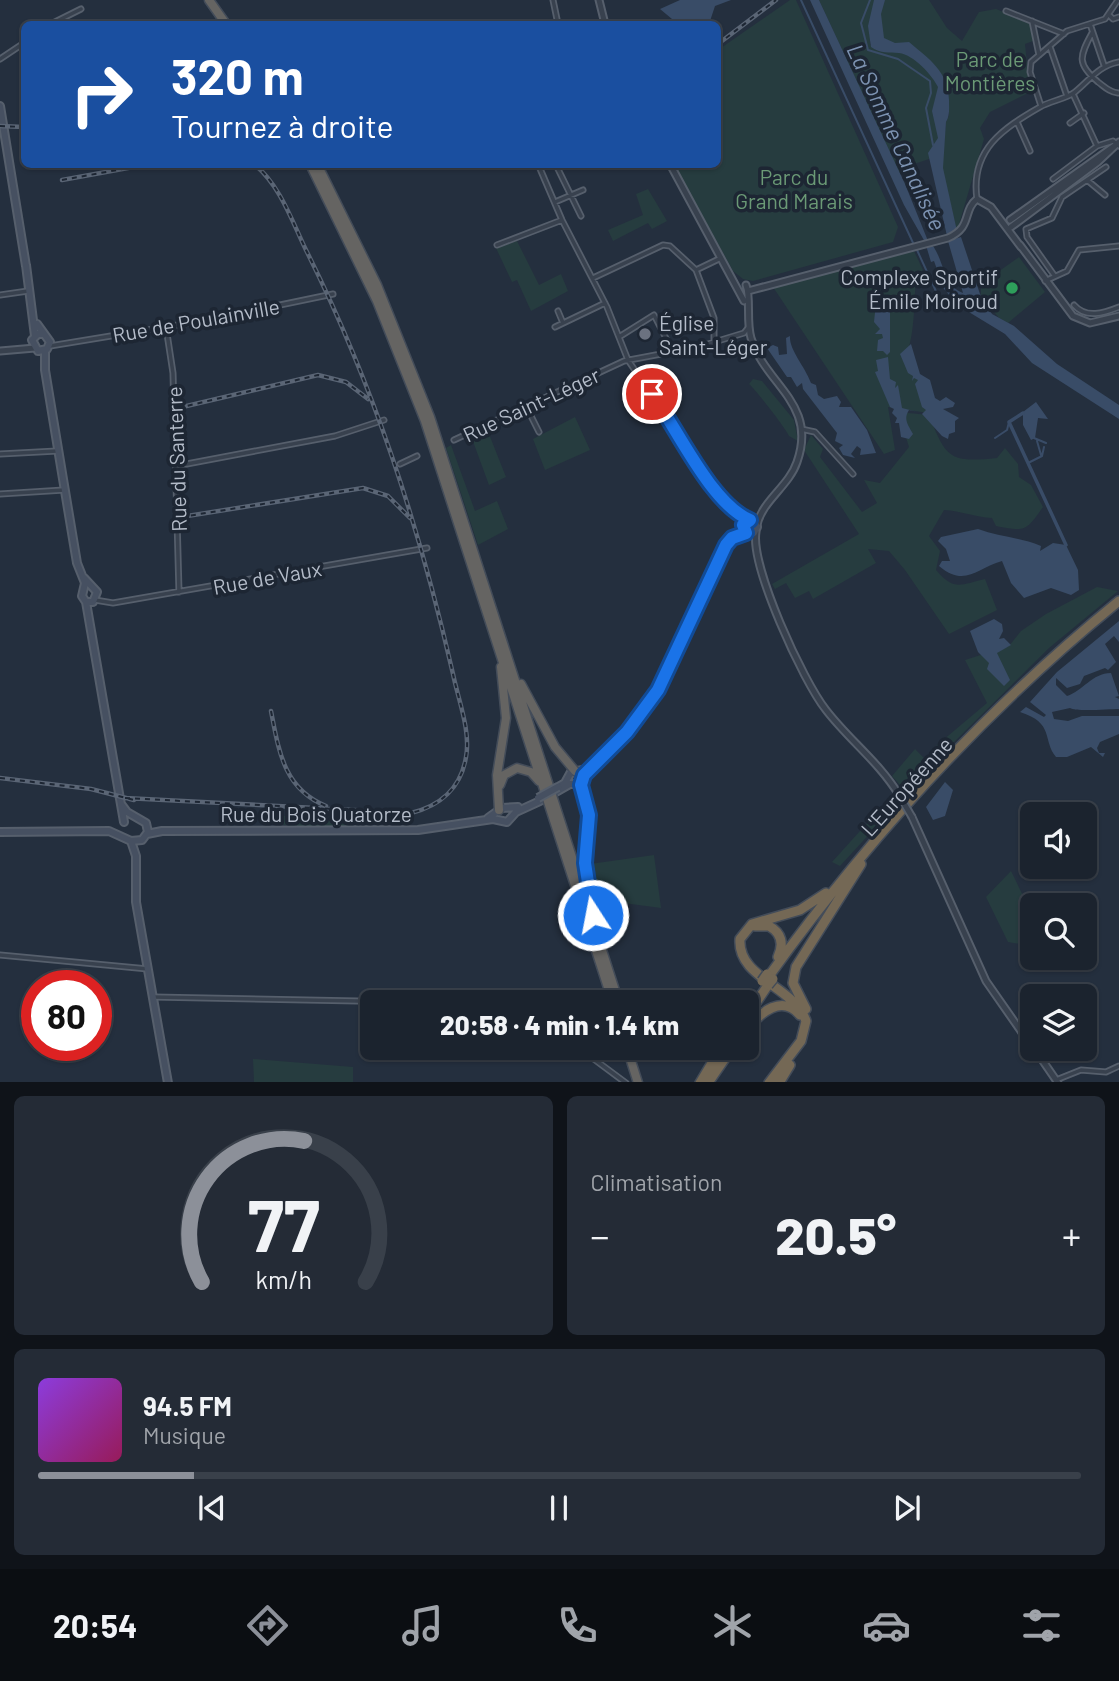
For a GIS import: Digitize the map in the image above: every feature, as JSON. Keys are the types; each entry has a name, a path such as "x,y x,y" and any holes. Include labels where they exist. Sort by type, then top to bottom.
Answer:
{"highway":[{"path":"209,0 224,21"},
{"path":"215,0 230,21"},
{"path":"312,168 361,265 403,362 437,456 498,644 542,800"},
{"path":"319,168 365,260 419,386 615,990"},
{"name":"L'Européenne","path":"759,994 767,979 845,875 971,734 1053,657 1119,601"},
{"name":"L'Européenne","path":"767,979 866,857 995,717 1119,606"},
{"path":"498,644 506,707 497,781 504,813"},
{"path":"509,659 555,747 577,777 589,815 585,863 587,890 599,940"},
{"path":"504,813 500,782 508,771 517,768 535,776 608,990"},
{"path":"780,1082 808,1037 811,1024 794,987 796,967 866,857"},
{"path":"770,1082 802,1041 807,1027 804,1013 746,962 740,951 740,939 752,924 806,907 845,875"},
{"path":"759,990 767,979 780,953 782,942 773,928 760,925 745,934 742,944 746,956 808,1013"},
{"path":"759,1018 768,1009 786,1006 796,1011 802,1020 802,1041"},
{"path":"631,1060 638,1082"},
{"path":"637,1060 644,1082"},
{"path":"705,1082 716,1060"},
{"path":"706,1082 719,1060"},
{"path":"706,1082 723,1060"}],"main road":[{"path":"0,106 6,147"},
{"path":"0,112 35,320 34,338 43,347"},
{"path":"35,320 43,334 45,370 75,542 82,574 93,600 89,610 124,836"},
{"path":"34,338 43,334"},
{"path":"749,529 750,520"},
{"name":"Rue du Bois Quatorze","path":"144,837 162,831 411,830 469,824 542,800 577,777 627,732 658,690 732,538 749,529"},
{"path":"89,588 82,596 93,600"},
{"path":"119,800 147,825 136,872"},
{"path":"109,831 135,816"},
{"name":"Rue du Bois Quatorze","path":"147,825 162,831"},
{"path":"0,832 109,831 131,841 135,850 136,902 168,1082"},
{"path":"131,841 144,837"}],"street":[{"path":"553,0 557,21"},
{"path":"599,0 604,21"},
{"path":"1041,106 1030,68 1031,62 1064,34 1103,20 1118,0"},
{"path":"57,21 81,9"},
{"path":"1006,11 1064,34"},
{"path":"1109,15 1113,19 1119,17"},
{"path":"1031,21 1039,55"},
{"path":"1089,23 1104,65"},
{"path":"1092,33 1081,60 1091,76 1111,93 1118,93"},
{"path":"0,59 21,45"},
{"path":"1051,47 1067,96"},
{"path":"744,289 761,287 918,246 958,233 966,224 972,203 977,198 976,184 986,148 992,139 1041,106 1073,93 1104,65 1119,62"},
{"path":"1073,93 1097,146"},
{"path":"1070,123 1084,113"},
{"path":"1017,122 1030,151"},
{"path":"1053,179 1097,146 1111,141 1118,144"},
{"path":"1009,224 1118,144"},
{"path":"1054,275 1027,237 1026,229 1052,218 1058,201 1106,167"},
{"path":"540,168 562,220 605,303 628,360 711,484 749,529 779,618 814,694 845,733 876,763 899,795 912,817 986,981 1020,1029"},
{"path":"558,168 581,216"},
{"path":"672,168 721,258 744,289 748,328 757,353 792,401 801,429 802,444 795,467 749,529"},
{"path":"1087,180 1105,195"},
{"path":"555,202 583,190"},
{"path":"977,198 985,201 1009,224 1021,247 1045,281 1066,309 1078,319 1098,322 1119,316"},
{"path":"497,245 562,220"},
{"path":"593,278 663,245 670,246 696,270 714,318 714,342"},
{"path":"1045,281 1067,271 1077,251 1119,245"},
{"path":"696,270 721,258"},
{"path":"0,295 30,290"},
{"name":"Rue de Poulainville","path":"0,351 43,347 166,327 333,294"},
{"path":"555,327 605,303"},
{"path":"1074,304 1077,309 1094,314 1119,307"},
{"path":"558,311 564,323"},
{"path":"619,337 654,315 672,350"},
{"name":"Rue du Santerre","path":"166,327 173,373 179,592"},
{"name":"Rue Saint-Léger","path":"454,440 628,360 714,342 744,332 748,328"},
{"path":"23,348 34,338"},
{"path":"526,406 539,432"},
{"path":"176,466 335,436 384,420"},
{"path":"801,429 814,432 853,474"},
{"path":"0,454 59,451"},
{"path":"400,464 416,456"},
{"path":"0,494 66,487"},
{"path":"737,513 750,520 761,513"},
{"name":"Rue de Vaux","path":"93,600 113,603 427,548"},
{"path":"0,955 149,969"},
{"path":"153,997 360,1001"},
{"path":"595,1060 625,1082"},
{"path":"1043,1061 1057,1081 1081,1070 1106,1072 1119,1066"}],"green space":[{"name":"Parc du Grand Marais","path":"790,0 796,0 898,227 893,242 753,281 743,279 733,271 676,168 721,168 721,48"},
{"path":"819,0 878,0 870,45 901,51 926,66 940,84 940,140 929,159 911,165 908,175 899,173"},
{"name":"Parc de Montières","path":"884,0 929,0 947,28 962,41 979,12 996,9 1030,23 1033,41 1025,44 1030,92 990,112 980,128 984,139 957,231 942,168 949,115 946,80 882,37 879,17"},
{"path":"648,189 667,221 652,229 648,223 613,241 608,230 643,215 636,194"},
{"path":"517,241 539,285 561,274 568,291 531,311 517,280 512,282 496,248"},
{"path":"914,251 923,270 916,277 913,326 907,353 935,414 888,407 895,450 884,454 773,287"},
{"name":"Complexe Sportif Émile Moiroud","path":"1019,257 1045,292 1008,323 999,318 981,296 981,284"},
{"path":"753,379 762,381 794,420 798,441 789,436 749,384"},
{"path":"898,412 929,415 945,449 959,458 997,458 1005,448 1018,464 1019,477 1031,485 1043,507 1029,525 1020,529 996,526 992,518 944,510 929,536 940,551 936,570 942,577 958,585 985,579 997,610 949,634 889,551 868,549 876,563 813,599 809,591 795,598 786,583 775,589 772,584 859,534 804,450 811,435 823,449 820,457 862,512 877,503 864,480 880,483 909,447"},
{"path":"575,417 590,450 545,470 533,439"},
{"path":"487,429 506,477 489,485 471,436"},
{"path":"451,445 475,511 497,501 508,529 478,545 446,448"},
{"path":"1097,587 1118,591 1049,648 945,751 936,746 987,703 965,660 1009,646 1021,631 1046,614"},
{"path":"915,749 930,764 906,792 892,776"},
{"path":"896,799 896,805 840,866 832,862 888,800"},
{"path":"319,815 347,818 353,827 307,829 275,823 278,816"},
{"path":"654,855 661,908 593,899 590,864"},
{"path":"1011,871 1022,893 1020,944 1008,942 986,897"},
{"path":"253,1059 353,1067 353,1082 254,1082"}],"water":[{"path":"680,0 731,0 715,6 710,21 670,21 672,19 660,9"},
{"path":"810,0 819,0 905,184 928,241 937,253 950,283 963,293 948,241 961,237 980,294 992,314 1014,326 1057,364 1119,405 1119,419 1032,363 1005,334 959,306 944,289 934,261 931,262 925,242 904,205"},
{"path":"874,0 885,0 881,14 884,38 895,43 909,42 936,67 948,90 949,109 943,168 957,231 947,236 928,153 938,138 932,111 938,87 927,71 911,57 882,52 871,47 868,26"},
{"path":"882,297 890,298 890,352 887,355 883,351 877,351 878,340 883,338 882,334 875,334 880,329 874,322 876,303"},
{"path":"790,336 794,352 811,383 816,385 818,395 824,399 837,396 841,402 839,407 851,407 867,430 876,453 860,455 861,449 857,446 851,454 855,458 843,455 839,448 843,445 835,441 837,433 803,389 802,383 797,387 791,377 787,377 767,348 773,345 778,347 779,355 787,354 786,338"},
{"path":"911,344 920,374 930,380 935,398 940,401 946,397 955,403 953,407 943,409 959,418 955,421 955,432 949,434 948,439 922,414 926,410 922,407 915,384 918,380 914,378 912,381 913,376 908,373 900,354"},
{"path":"888,357 890,379 896,382 895,388 898,385 902,408 918,412 909,410 906,416 913,434 909,439 901,437 899,423 895,423 897,418 892,413 894,409 890,407 875,372 878,371 876,360"},
{"path":"1036,402 1048,419 1038,418 1035,438 1031,440 1023,425 1023,412"},
{"path":"978,529 1033,543 1041,546 1040,551 1053,543 1066,545 1078,570 1079,590 1071,595 1051,588 1024,598 1011,583 1002,561 964,576 948,572 939,566 942,561 950,561 946,549 938,541 941,537"},
{"path":"994,619 1002,624 1003,631 999,639 1004,638 1011,645 997,653 1010,680 1004,686 987,669 989,663 978,652 970,631"},
{"path":"1119,621 1119,642 1114,636 1105,644 1116,662 1108,670 1105,668 1084,676 1080,684 1067,688 1056,678 1056,685 1067,696 1098,676 1111,673 1119,696 1115,697 1119,699 1119,709 1070,708 1052,712 1054,719 1068,721 1082,716 1119,716 1119,734 1100,742 1097,748 1099,753 1105,753 1103,757 1091,747 1067,757 1056,757 1043,727 1031,716 1020,712 1026,707 1044,717 1046,715 1030,702 1057,672"},
{"path":"945,782 953,790 945,816 933,820 926,807"}],"waterway":[{"path":"801,0 914,245"},
{"name":"La Somme Canalisée","path":"870,0 861,23 868,50 898,59 930,81 931,93 926,108 933,145"},
{"path":"917,250 940,300"},
{"path":"1023,413 1009,422 1066,545"},
{"path":"995,438 1007,430 1009,422"},
{"path":"1034,438 1046,443"},
{"path":"1037,441 1041,455"},
{"path":"1028,463 1042,456 1044,447"}],"railway":[{"path":"721,42 776,0"},
{"path":"0,126 21,127"},
{"path":"62,180 128,168"},
{"path":"125,798 411,813 431,806 448,794 459,778 466,757 465,726 440,619 392,458 353,353 330,301 278,193 258,168"},
{"path":"178,408 318,375 346,382 368,399"},
{"path":"181,517 363,488 388,496 410,518"},
{"path":"271,711 281,755 292,779 312,799 326,806"},
{"path":"0,778 91,789 134,800"}],"place":[{"name":"Complexe Sportif Émile Moiroud","path":"1012,288"},
{"name":"Église Saint-Léger","path":"645,334"}],"route":[{"path":"593,915 587,890 585,863 589,815 581,782 590,766 638,718 658,690 726,545 732,538 746,533 743,525 750,520 737,513 714,488 652,394"}]}
